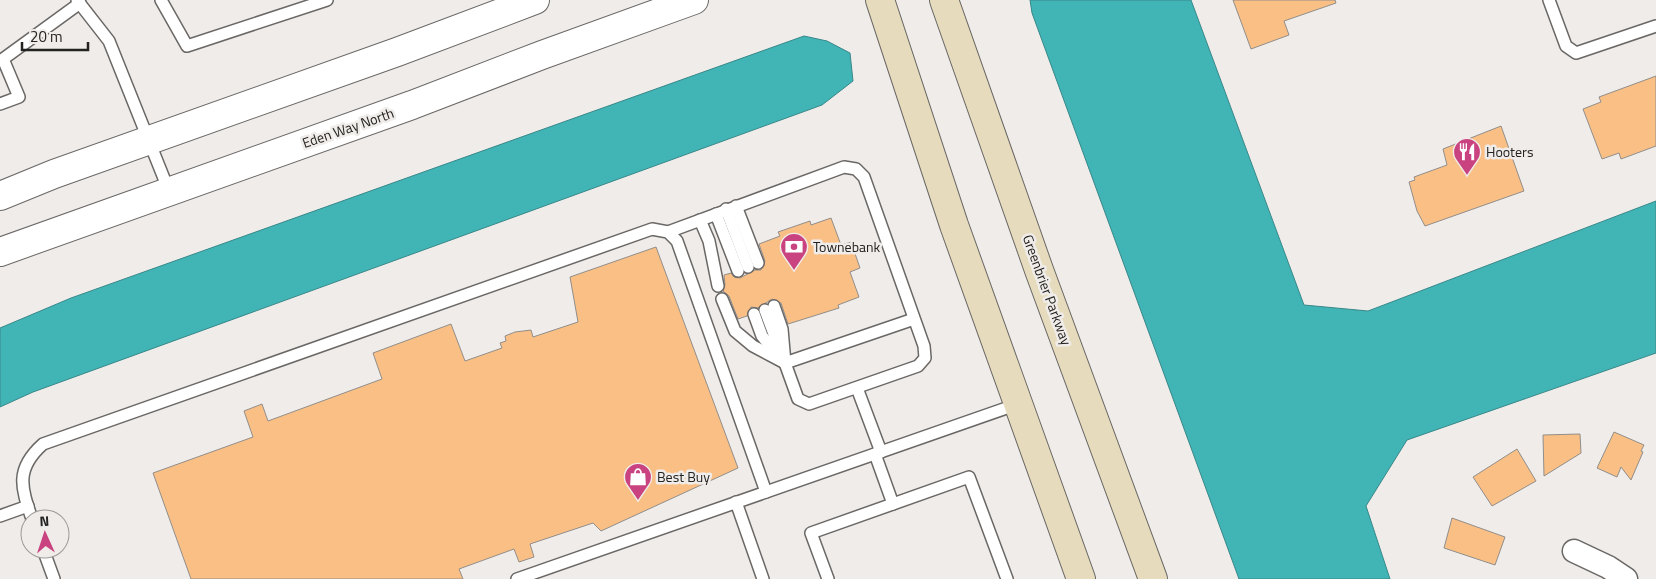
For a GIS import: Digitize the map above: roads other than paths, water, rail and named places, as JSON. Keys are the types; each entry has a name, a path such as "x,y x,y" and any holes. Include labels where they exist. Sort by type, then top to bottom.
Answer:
{"main road":[{"path":"880,0 954,225 1082,579"},
{"name":"Greenbrier Parkway","path":"944,0 1039,270 1153,579"}],"street":[{"path":"0,196 54,174 535,0"},
{"name":"Eden Way North","path":"0,252 412,105 542,54 694,0"},
{"path":"1574,551 1608,567 1626,579"}],"lane":[{"path":"161,0 187,46 327,0"},
{"path":"1549,0 1566,46 1576,54 1656,26"},
{"path":"0,104 19,97 1,57 79,2 109,41 169,191"},
{"path":"668,232 844,167 856,169 864,177 914,319 925,358 918,366 809,404 798,399 785,363 782,329 764,310 762,336 785,363"},
{"path":"726,210 748,267 726,210"},
{"path":"700,220 709,241 718,286"},
{"path":"29,509 24,495 22,471 31,454 43,444 652,228 668,232 677,241 766,492"},
{"path":"722,299 735,332 753,346 785,363 914,319"},
{"path":"857,388 893,504"},
{"path":"517,579 1019,404"},
{"path":"828,579 811,533 969,477 1008,579"},
{"path":"736,502 764,579"},
{"path":"0,516 28,506"},
{"path":"47,559 54,579"}],"water":[{"path":"1030,0 1191,0 1304,305 1368,311 1656,201 1656,353 1407,440 1366,506 1390,579 1239,579 1032,13"},
{"path":"804,36 827,41 850,53 853,81 822,105 33,392 0,407 0,328 71,298"}],"place":[{"name":"Hooters","path":"1467,176"},
{"name":"Townebank","path":"794,271"},
{"name":"Best Buy","path":"638,501"}]}
